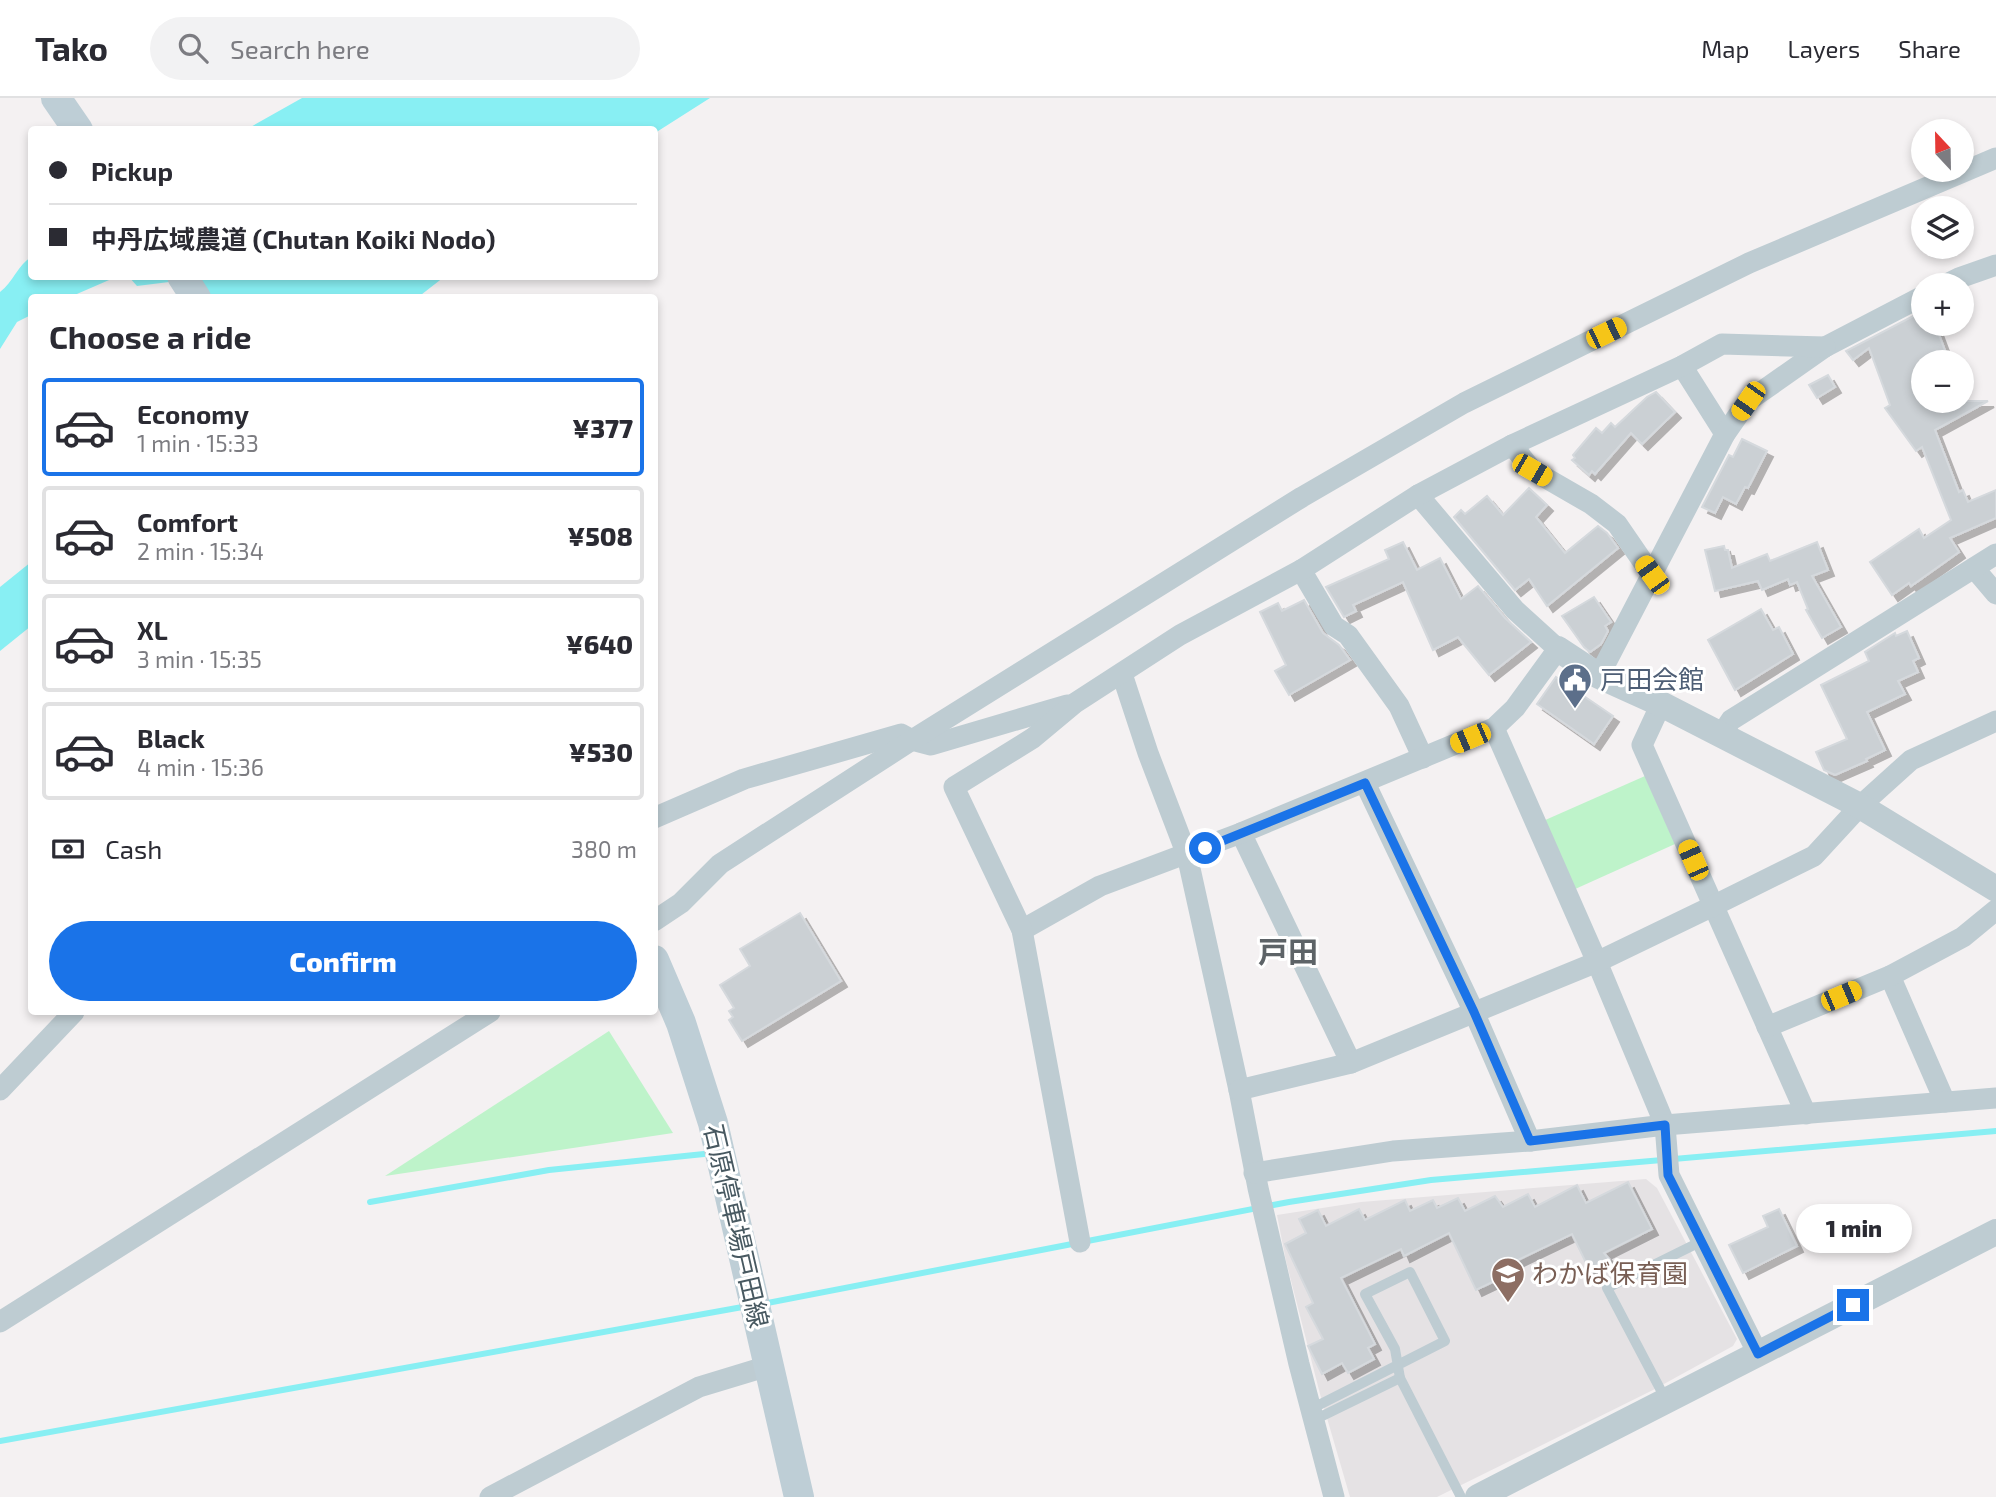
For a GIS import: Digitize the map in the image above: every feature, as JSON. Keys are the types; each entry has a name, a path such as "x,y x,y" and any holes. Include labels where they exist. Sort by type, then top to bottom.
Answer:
{"main road":[{"path":"56,98 75,126"},
{"name":"石原停車場戸田線","path":"658,969 681,1023 713,1123 799,1497"}],"street":[{"path":"658,918 681,903 720,863 912,740 1302,497 1464,403 1749,263 1996,158"},
{"path":"1973,273 1996,265"},
{"path":"1599,676 1725,434 1748,401 1825,347 1911,302"},
{"path":"1080,1242 1022,930 954,787 1033,738 1075,703 1186,631 1301,569 1418,495 1512,445 1682,366 1722,344 1825,347"},
{"path":"1682,366 1725,434"},
{"path":"1512,445 1532,470 1591,504 1617,524 1652,575"},
{"path":"1418,495 1515,610 1558,649 1599,676 1661,704 1860,806 1996,889"},
{"path":"1721,735 1731,720 1996,554"},
{"path":"1974,568 1996,594"},
{"path":"1301,569 1334,626 1348,635 1399,706 1423,758"},
{"path":"1022,930 1100,887 1187,855 1494,728 1515,708 1558,649"},
{"path":"1122,674 1187,855 1256,1180 1335,1497"},
{"path":"658,816 744,779 901,734 930,745 1075,703"},
{"path":"1661,704 1642,745 1806,1114"},
{"path":"1239,1090 1350,1063 1597,962 1713,906 1814,856 1860,806 1911,760 1996,721"},
{"path":"1494,728 1597,962 1666,1131 1668,1175 1758,1354"},
{"path":"1365,783 1474,1012 1530,1141"},
{"path":"1241,833 1350,1063"},
{"path":"1767,1027 1890,976 1963,937 1996,909"},
{"path":"1890,976 1945,1102"},
{"path":"0,1090 71,1015"},
{"path":"0,1322 485,1015"},
{"path":"1256,1180 1393,1152 1666,1131 1806,1114 1996,1098"},
{"path":"1478,1497 1996,1232"},
{"path":"490,1497 699,1387 768,1366"}],"lane":[{"path":"1666,1400 1607,1288 1702,1241"},
{"path":"1313,1415 1397,1364 1445,1341 1410,1272 1365,1294 1395,1349 1397,1364 1400,1378 1461,1497"},
{"path":"1313,1415 1400,1378"}],"shaded area":[{"name":"わかば保育園","path":"1646,1179 1657,1188 1737,1339 1733,1346 1653,1390 1437,1497 1350,1497 1320,1394 1277,1215 1361,1202"}],"green space":[{"path":"1645,776 1675,844 1573,890 1543,821"},
{"path":"609,1031 673,1133 385,1176"}],"water":[{"path":"302,98 710,98 658,131 658,126 252,126"},
{"path":"28,259 28,280 109,280 77,294 28,294 28,316 17,322 0,349 0,292"},
{"path":"132,280 440,280 422,294 182,294 169,282 137,286"},
{"path":"28,564 28,628 0,651 0,587"}],"building":[{"path":"1911,317 1911,336 1940,336 1945,350 1911,350 1911,413 1966,413 1935,430 1959,492 1963,490 1968,502 1996,490 1996,518 1950,538 1959,552 1911,586 1909,583 1892,595 1870,562 1919,529 1924,538 1951,520 1922,447 1916,451 1885,408 1890,405 1869,348 1853,360 1846,351"},
{"path":"1828,375 1835,387 1817,398 1809,385"},
{"path":"1656,392 1675,412 1642,444 1631,433 1595,474 1592,471 1589,475 1572,460 1575,458 1573,455 1596,428 1602,433 1611,423 1615,427"},
{"path":"1974,401 1988,401 1974,409"},
{"path":"1742,439 1767,451 1748,488 1745,487 1736,504 1723,497 1715,513 1702,507 1729,455 1733,457"},
{"path":"1529,488 1547,505 1536,517 1565,553 1598,526 1618,548 1547,606 1529,579 1515,590 1454,517 1461,510 1465,514 1487,496 1503,515"},
{"path":"1403,542 1417,570 1440,558 1461,599 1478,586 1505,618 1531,642 1489,675 1458,637 1433,650 1403,582 1353,605 1356,611 1344,617 1326,587 1389,559 1385,550"},
{"path":"1817,542 1828,570 1812,576 1841,627 1822,638 1806,610 1808,609 1797,582 1790,585 1788,579 1762,590 1758,581 1715,591 1705,550 1724,546 1725,550 1728,550 1732,568 1767,554 1770,561"},
{"path":"1594,597 1611,622 1605,626 1608,631 1601,644 1590,652 1562,616"},
{"path":"1304,600 1323,633 1339,645 1350,660 1289,695 1275,671 1286,665 1260,612 1278,603 1282,611"},
{"path":"1761,609 1773,630 1779,627 1793,654 1735,690 1708,640"},
{"path":"1907,631 1919,658 1913,661 1918,672 1898,681 1905,694 1867,712 1885,750 1835,775 1824,770 1816,752 1847,739 1821,685 1869,661 1865,652 1895,633 1896,636"},
{"name":"戸田会館","path":"1556,677 1613,716 1594,744 1537,704"},
{"path":"800,913 841,981 742,1041 729,1020 733,1017 729,1011 734,1008 720,985 750,966 740,949"},
{"path":"1628,1182 1652,1229 1604,1253 1609,1259 1589,1269 1572,1234 1497,1270 1501,1278 1476,1290 1449,1233 1404,1256 1401,1249 1341,1278 1375,1344 1368,1348 1374,1359 1348,1373 1342,1363 1322,1374 1308,1346 1323,1339 1306,1307 1313,1303 1285,1244 1306,1233 1299,1219 1318,1210 1326,1226 1359,1209 1365,1220 1405,1200 1410,1211 1433,1200 1437,1208 1458,1198 1465,1211 1495,1196 1503,1207 1528,1194 1535,1207 1577,1185 1586,1203"},
{"path":"1779,1209 1797,1246 1743,1273 1729,1245 1768,1227 1763,1216"}],"waterway":[{"path":"762,1304 1289,1202 1431,1180 1996,1131"},
{"path":"370,1202 549,1170 704,1154"},
{"path":"0,1441 748,1306"}],"place":[{"name":"戸田会館","path":"1575,710"},
{"name":"わかば保育園","path":"1508,1304"}],"district":[{"name":"戸田","path":"1288,953"}],"route":[{"path":"1205,848 1365,783 1474,1012 1530,1141 1665,1125 1668,1175 1758,1354 1853,1305"}]}
